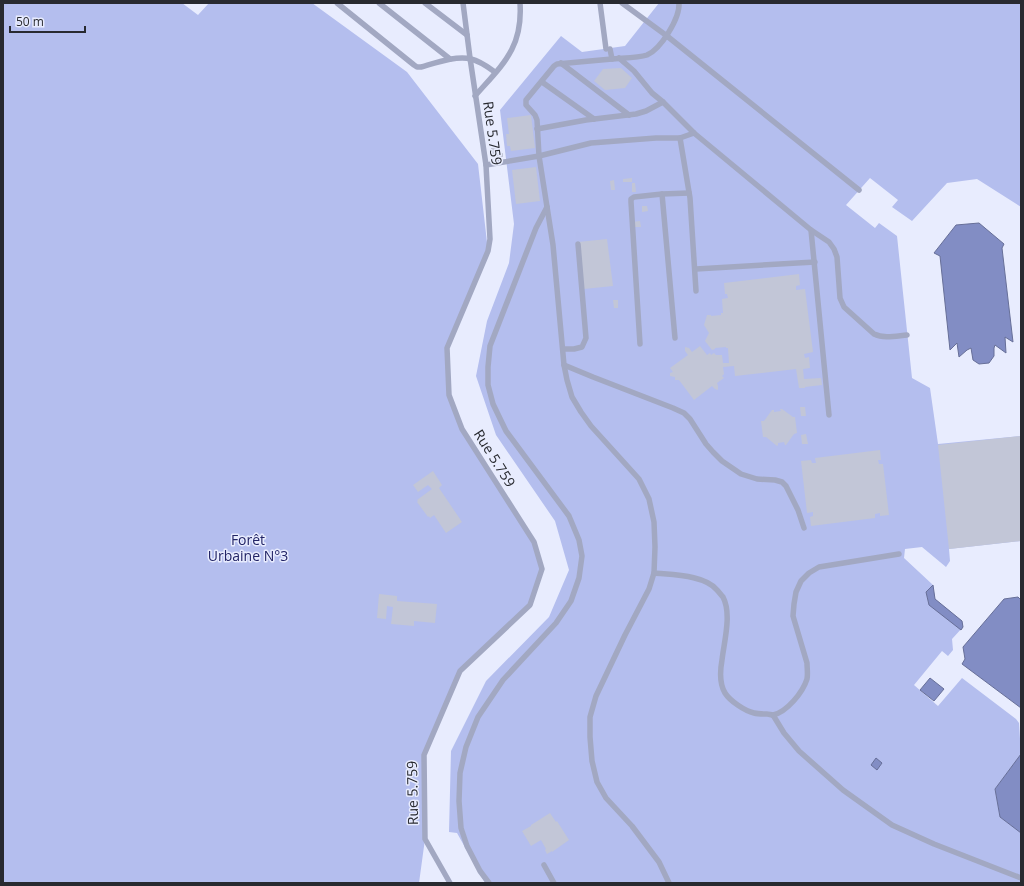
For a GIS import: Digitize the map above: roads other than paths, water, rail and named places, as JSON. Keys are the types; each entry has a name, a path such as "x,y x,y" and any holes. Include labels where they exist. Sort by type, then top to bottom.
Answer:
{"lane":[{"path":"337,3 417,67 450,59 470,58 480,62 496,72"},
{"path":"379,3 450,59"},
{"path":"425,3 467,35"},
{"name":"Rue 5.759","path":"450,883 425,839 424,755 460,671 530,605 542,569 534,542 462,429 449,395 447,348 488,251 490,239 486,165 463,3"},
{"path":"475,96 510,54 516,41 520,26 520,3"},
{"path":"600,3 608,49 612,59"},
{"path":"622,3 667,36 859,190"},
{"path":"670,883 659,862 632,826 606,798 597,782 592,762 590,717 596,696 649,589 654,573 654,522 649,499 639,479 591,426 572,397 564,364 553,245 539,156 536,120 526,104 526,100 554,66 645,55 653,51 667,36 678,12 679,3"},
{"path":"620,58 634,71 652,93 694,133 811,230 829,242 834,249 836,257 840,298 844,307 874,334 887,337 907,335"},
{"path":"561,64 629,115"},
{"path":"542,82 594,119"},
{"path":"537,129 594,119 629,115 646,111 663,102"},
{"path":"486,165 539,156 591,143 656,138 680,138 694,133"},
{"path":"680,138 689,193 696,269 696,291"},
{"path":"640,344 630,202 634,197 689,193"},
{"path":"662,194 675,338"},
{"path":"489,883 480,871 470,852 461,828 459,801 460,773 466,747 478,717 503,680 556,623 571,601 579,578 582,556 579,540 569,516 506,431 493,404 488,385 490,346 536,228 547,207"},
{"path":"811,230 829,415"},
{"path":"563,350 582,347 586,338 578,244"},
{"path":"696,269 815,262"},
{"path":"564,364 684,413 690,419 713,452 722,461 741,474 757,479 782,482 786,486 798,510 804,528"},
{"path":"654,573 700,579 710,583 716,588 723,598 727,612 727,624 720,672 721,683 725,693 736,705 753,713 773,715 784,710 794,701 802,691 807,679 807,663 793,616 796,592 802,581 809,573 819,567 899,554"},
{"path":"773,715 784,734 799,751 843,790 892,825 934,844 1021,878"},
{"path":"544,865 554,883"}],"park label":[{"name":"Forêt Urbaine N°3","path":"248,548"}]}
